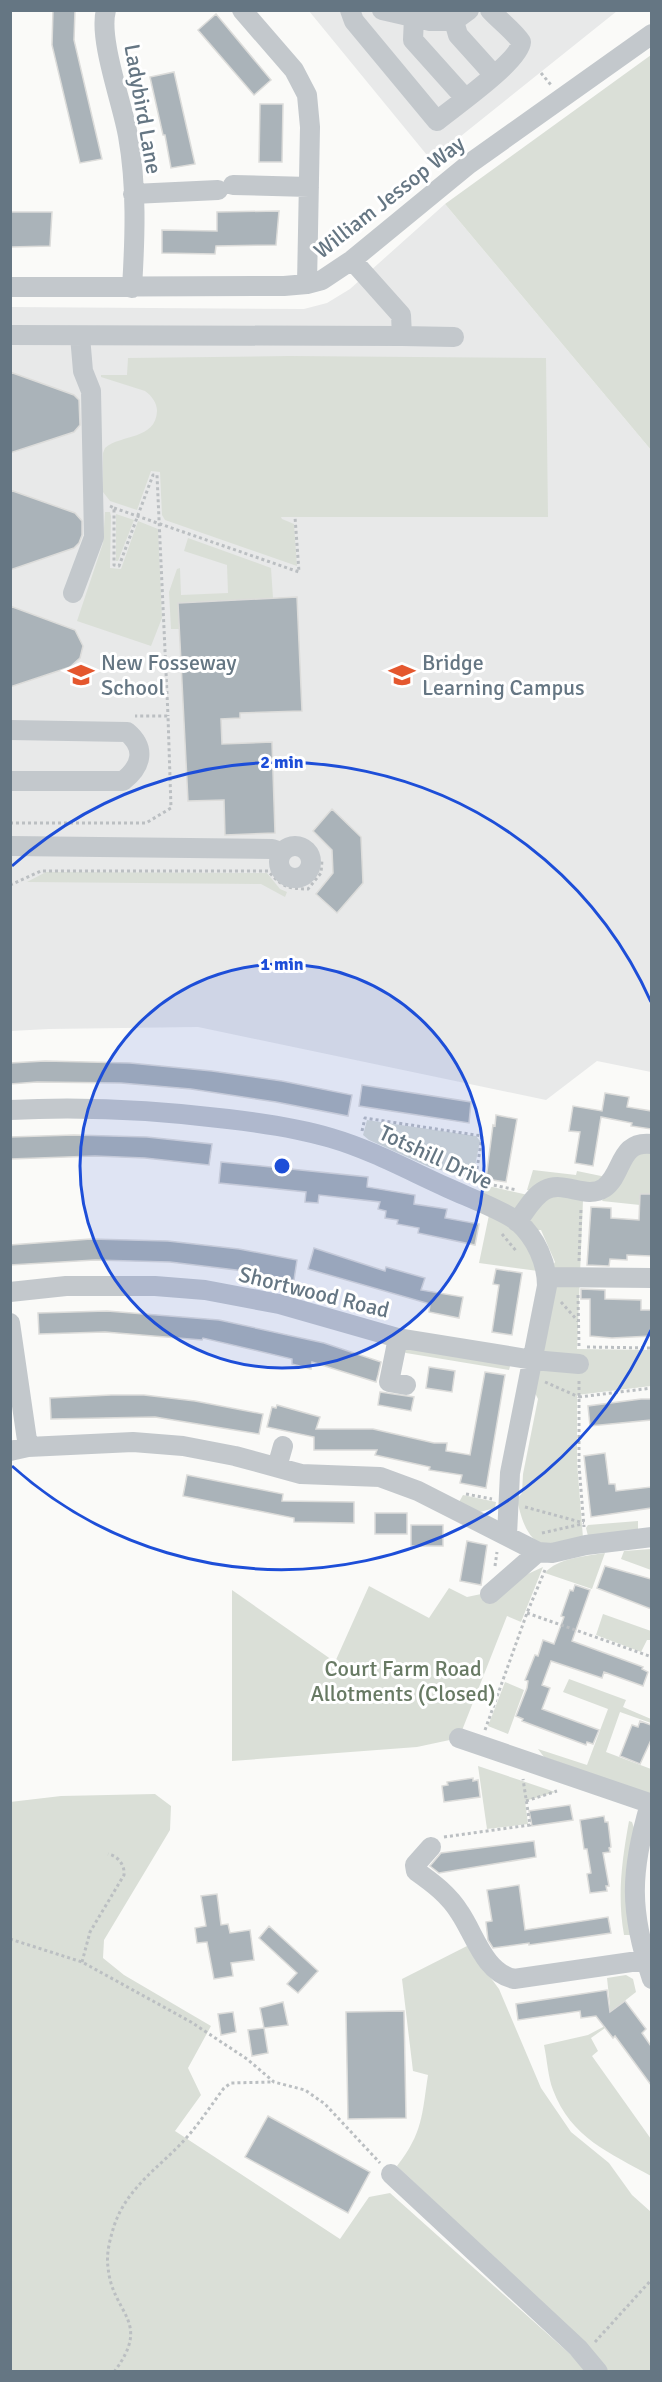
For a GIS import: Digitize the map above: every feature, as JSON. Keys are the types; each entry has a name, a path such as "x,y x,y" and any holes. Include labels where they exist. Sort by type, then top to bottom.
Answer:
{"street":[{"name":"Ladybird Lane","path":"106,10 105,38 128,135 133,194 132,288"},
{"path":"242,10 294,70 307,95 310,127 307,284"},
{"path":"350,10 354,21 437,121 518,53 521,42 516,34 506,28 490,10"},
{"path":"381,10 430,21 462,16 458,35 494,75"},
{"path":"414,17 413,40 465,98"},
{"name":"William Jessop Way","path":"10,287 285,286 322,280 352,260 469,164 651,34"},
{"path":"133,194 225,187 309,187"},
{"path":"352,260 401,315 402,336"},
{"path":"10,335 454,337"},
{"path":"73,593 94,537 91,391 83,371 80,336"},
{"path":"10,730 127,732 136,740 139,752 138,763 123,781 10,781"},
{"path":"10,846 272,849 281,852"},
{"name":"Totshill Drive","path":"10,1110 102,1109 198,1115 293,1129 358,1147 474,1191 517,1222 537,1246 547,1277 532,1368 510,1473 507,1535"},
{"path":"517,1222 544,1190 560,1186 592,1192 603,1189 612,1180 625,1153 632,1147 651,1144"},
{"path":"547,1277 651,1278"},
{"name":"Shortwood Road","path":"10,1292 66,1286 155,1286 205,1290 279,1304 398,1338 532,1368 579,1364"},
{"path":"10,1323 20,1449 132,1442 183,1446 235,1456 301,1474 380,1477 408,1486 545,1552"},
{"path":"398,1338 389,1382 406,1385"},
{"path":"277,1467 282,1446"},
{"path":"490,1594 545,1552 651,1537"},
{"path":"459,1738 650,1804 633,1877 633,1900 651,1979"},
{"path":"431,1847 415,1865 416,1871 440,1889 460,1912 471,1936 504,1977 514,1979 645,1960"},
{"path":"391,2174 583,2354 598,2372"}],"path":[{"path":"541,73 554,89"},
{"path":"114,508 114,565 118,566 153,475 157,475 168,716"},
{"path":"93,499 299,572 295,517"},
{"path":"10,885 41,871 268,871 278,882 293,889 308,889 321,873 322,860"},
{"path":"358,1147 365,1118 482,1136 474,1191 525,1192 537,1197"},
{"path":"495,1226 517,1252"},
{"path":"586,1545 579,1465 579,1347 651,1348"},
{"path":"532,1368 579,1397 651,1388"},
{"path":"510,1503 584,1523"},
{"path":"490,1594 507,1535 584,1523"},
{"path":"486,1728 545,1552"},
{"path":"526,1613 651,1657"},
{"path":"431,1847 436,1838 530,1825 523,1779"},
{"path":"526,1801 559,1791"},
{"path":"82,1962 90,1932 124,1875 122,1864 115,1855 108,1854"},
{"path":"10,1939 82,1962 191,2022 247,2059 274,2082"},
{"path":"114,2372 127,2353 131,2338 129,2320 112,2285 108,2267 108,2248 119,2213 152,2169 188,2137 224,2088 231,2083 274,2082 305,2090 325,2104 391,2174"},
{"path":"583,2354 651,2278"}],"shaded area":[{"path":"309,11 617,11 431,160"},
{"name":"Bridge Learning Campus","path":"445,204 651,450 651,1072 597,1061 546,1100 198,1027 11,1031 11,307 304,309 327,303 350,289"}],"green space":[{"path":"651,55 651,450 445,204"},
{"path":"290,356 546,358 548,517 281,517 294,524 297,566 165,520 162,515 160,472 151,471 137,510 110,501 103,492 105,448 144,432 151,427 157,411 154,400 145,391 101,377 101,375 127,375 128,358"},
{"path":"105,512 110,512 111,516 110,568 121,569 138,521 158,529 162,618 151,646 77,621 103,543"},
{"path":"116,514 134,520 118,561 116,561"},
{"path":"188,538 271,568 273,598 178,603 179,629 171,629 169,592 177,569 180,568 181,595 228,593 227,565 184,551"},
{"path":"46,872 267,873 280,889 287,892 285,897 261,884 27,882"},
{"path":"367,1120 476,1136 480,1141 473,1176 471,1178 429,1167 369,1140 363,1135"},
{"path":"651,1152 651,1209 640,1208 640,1205 602,1201 633,1155"},
{"path":"533,1170 576,1175 577,1171 606,1177 601,1183 531,1191 527,1190"},
{"path":"484,1185 528,1195 515,1209 483,1197"},
{"path":"550,1195 583,1200 577,1349 651,1350 651,1386 577,1395 577,1462 583,1538 546,1545 539,1543 529,1534 522,1520 517,1499 522,1493 523,1474 538,1399 534,1391 551,1268 555,1262 541,1230 533,1230 529,1224 531,1216"},
{"path":"489,1215 515,1230 530,1252 538,1271 479,1263"},
{"path":"404,1348 511,1363 509,1370 406,1353 402,1351"},
{"path":"463,1495 496,1502 495,1508 480,1512 458,1504"},
{"path":"638,1521 638,1531 588,1536 586,1528 588,1525"},
{"path":"651,1549 651,1570 621,1559 624,1551"},
{"path":"605,1553 592,1589 545,1573 565,1561"},
{"name":"Court Farm Road Allotments (Closed)","path":"543,1567 521,1622 507,1616 459,1738 417,1747 232,1761 232,1590 335,1662 369,1586 429,1618 449,1588 467,1597 486,1593"},
{"path":"603,1614 651,1631 651,1640 647,1640 641,1652 596,1635"},
{"path":"569,1679 626,1700 623,1707 651,1719 651,1723 620,1712 606,1752 651,1769 651,1795 544,1757 538,1749 587,1765 608,1709 563,1692"},
{"path":"505,1682 524,1690 508,1734 488,1726"},
{"path":"478,1766 555,1792 525,1801 528,1824 487,1829"},
{"path":"155,1794 171,1806 170,1830 104,1940 103,1958 124,1975 211,2026 188,2068 201,2095 175,2131 340,2239 369,2197 390,2193 589,2371 11,2371 10,1802 61,1796"},
{"path":"629,1821 632,1822 634,1828 630,1935 624,1935 621,1878"},
{"path":"467,1946 499,1989 541,2088 571,2132 609,2163 632,2195 651,2212 651,2371 607,2371 583,2343 397,2166 417,2133 428,2075 413,2071 402,1979"},
{"path":"626,1975 633,1979 636,1992 613,2010 605,2028 591,2038 598,2051 592,2056 651,2139 651,2176 593,2142 570,2120 553,2090 544,2045 588,2035 603,2027 610,2006 607,1978"}],"building":[{"path":"53,10 75,10 74,40 102,159 80,163 52,45"},
{"path":"216,14 271,80 254,95 198,30"},
{"path":"174,72 195,164 171,168 150,77"},
{"path":"260,104 283,104 282,162 259,162"},
{"path":"279,211 276,245 216,246 215,254 162,253 162,230 217,231 217,212"},
{"path":"10,212 52,212 50,246 10,247"},
{"path":"10,372 74,395 79,400 80,425 74,432 10,453"},
{"path":"10,490 75,513 82,521 82,535 79,543 74,548 10,570"},
{"path":"297,597 302,711 240,713 240,718 221,719 222,744 272,742 275,833 225,835 224,800 188,801 178,603"},
{"path":"10,606 75,630 83,646 80,658 70,667 10,687"},
{"path":"332,809 361,837 363,883 337,913 316,894 333,873 332,850 313,831"},
{"path":"45,1061 130,1063 212,1071 282,1081 352,1095 348,1116 191,1089 121,1083 10,1084 10,1063"},
{"path":"362,1085 471,1102 469,1123 359,1106"},
{"path":"605,1093 629,1097 627,1107 651,1111 651,1129 601,1117 593,1166 575,1163 580,1132 569,1131 573,1106 602,1111"},
{"path":"496,1115 517,1119 506,1182 486,1179"},
{"path":"74,1135 147,1137 212,1144 209,1165 145,1158 95,1156 10,1159 10,1137"},
{"path":"221,1162 368,1177 367,1187 415,1195 414,1204 447,1209 445,1218 479,1224 475,1245 418,1233 419,1228 397,1224 398,1220 385,1218 386,1211 378,1209 380,1202 319,1195 318,1203 305,1202 306,1192 219,1183"},
{"path":"640,1194 651,1194 651,1256 627,1255 627,1260 610,1259 609,1266 587,1265 591,1207 611,1208 611,1218 639,1220"},
{"path":"91,1239 168,1241 239,1249 297,1260 294,1280 170,1262 95,1260 10,1265 10,1245"},
{"path":"314,1248 385,1271 386,1267 425,1278 421,1290 463,1297 459,1318 429,1312 430,1304 308,1269"},
{"path":"496,1269 522,1273 512,1335 492,1332 499,1285 493,1284"},
{"path":"581,1289 605,1290 605,1299 641,1300 641,1310 651,1310 651,1336 612,1338 590,1336 590,1299 581,1299"},
{"path":"107,1311 219,1320 324,1343 381,1362 376,1382 312,1362 311,1369 292,1364 292,1359 203,1338 202,1340 105,1332 39,1334 38,1313"},
{"path":"429,1367 455,1371 452,1392 426,1388"},
{"path":"485,1372 505,1375 486,1488 460,1483 462,1475 429,1470 430,1467 375,1455 377,1450 314,1450 314,1437 267,1427 272,1407 276,1408 277,1405 320,1417 316,1429 373,1429 434,1443 447,1443 446,1451 470,1455"},
{"path":"380,1392 414,1397 411,1411 378,1405"},
{"path":"144,1395 195,1401 263,1414 259,1434 155,1417 51,1419 50,1398"},
{"path":"651,1399 651,1420 590,1426 588,1406"},
{"path":"605,1453 609,1484 615,1484 616,1491 651,1487 651,1508 591,1517 584,1456"},
{"path":"187,1475 283,1494 282,1501 354,1502 354,1523 294,1522 294,1518 183,1496"},
{"path":"375,1513 407,1513 407,1534 375,1534"},
{"path":"411,1525 443,1525 443,1546 411,1546"},
{"path":"467,1541 487,1545 481,1585 460,1581"},
{"path":"605,1566 651,1579 651,1609 597,1588"},
{"path":"575,1585 590,1590 572,1641 643,1667 642,1669 648,1672 643,1686 604,1672 602,1678 551,1661 542,1685 550,1688 542,1709 599,1730 593,1744 587,1742 586,1745 522,1721 523,1719 516,1716 527,1688 528,1681 525,1680 535,1655 538,1656 543,1640 554,1644 564,1617 561,1616 570,1590 573,1591"},
{"path":"640,1721 651,1725 651,1740 640,1764 620,1756 632,1725 638,1727"},
{"path":"473,1778 473,1781 478,1780 480,1797 444,1802 442,1786 448,1785 447,1782"},
{"path":"570,1805 573,1820 532,1826 529,1811"},
{"path":"604,1816 605,1822 608,1822 611,1847 610,1852 603,1853 609,1886 606,1886 607,1891 590,1893 587,1874 591,1873 587,1849 584,1849 580,1820"},
{"path":"534,1841 536,1857 439,1873 430,1866 441,1853"},
{"path":"519,1885 525,1930 608,1917 611,1933 493,1948 488,1940 486,1922 492,1921 487,1890"},
{"path":"217,1894 221,1925 228,1924 230,1933 250,1930 254,1960 231,1963 233,1976 214,1979 207,1942 197,1943 195,1928 206,1926 201,1896"},
{"path":"269,1926 318,1971 298,1993 287,1984 297,1973 259,1938"},
{"path":"607,1990 610,2012 625,2001 646,2029 642,2033 651,2046 651,2085 615,2036 613,2038 596,2016 581,2018 580,2011 518,2020 516,2004"},
{"path":"283,2002 288,2025 264,2028 260,2008"},
{"path":"404,2011 406,2118 348,2119 346,2012"},
{"path":"233,2012 236,2032 221,2035 218,2014"},
{"path":"264,2028 268,2053 252,2056 248,2030"},
{"path":"268,2116 370,2172 348,2213 245,2157"}],"place":[{"name":"New Fosseway School","path":"81,675"},
{"name":"Bridge Learning Campus","path":"402,675"}]}
